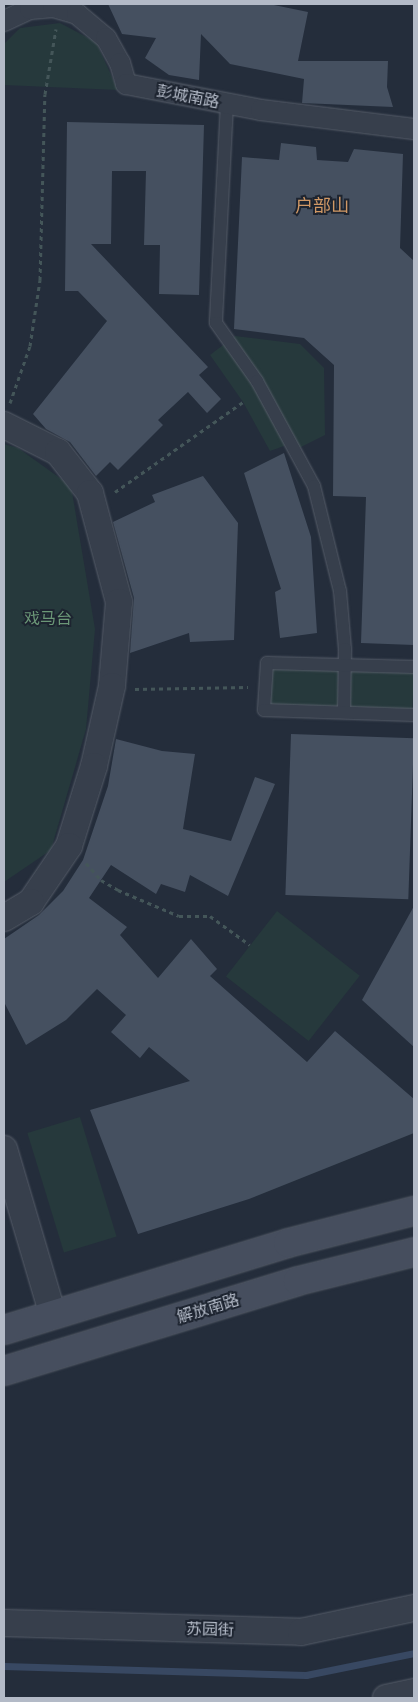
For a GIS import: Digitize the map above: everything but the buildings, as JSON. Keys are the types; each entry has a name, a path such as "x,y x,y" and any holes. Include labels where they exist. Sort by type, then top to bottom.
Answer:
{"main road":[{"path":"4,1330 288,1243 414,1212"},
{"name":"解放南路","path":"4,1370 298,1281 414,1252"}],"street":[{"name":"彭城南路","path":"4,21 30,9 59,9 77,14 106,38 120,63 126,84 227,103 414,129"},
{"path":"4,918 31,902 69,846 94,766 112,686 119,602 90,493 58,452 5,417"},
{"path":"4,1149 53,1315"},
{"name":"苏园街","path":"4,1623 301,1632 414,1608"},
{"path":"386,1698 414,1692"}],"lane":[{"path":"227,103 216,323 256,381 314,486 340,591 345,664 344,712"},
{"path":"414,667 267,662 264,710 414,714"}],"path":[{"path":"5,417 30,346 40,280 45,94 59,9"},
{"path":"94,506 244,402"},
{"path":"146,690 266,687"},
{"path":"69,846 101,880 118,890 179,916 210,916 250,945"}],"green space":[{"path":"60,23 96,42 118,90 4,85 4,44 20,28"},
{"path":"235,336 300,344 324,368 325,435 291,452 287,445 270,451 243,402 210,355"},
{"name":"戏马台","path":"4,444 18,448 71,486 95,629 86,729 51,850 4,882"},
{"path":"267,663 414,668 412,715 265,710"},
{"path":"277,911 360,976 309,1041 226,976"},
{"path":"80,1117 117,1237 64,1253 27,1133"}],"waterway":[{"path":"4,1666 306,1675 414,1653"}],"district":[{"name":"户部山","path":"322,206"}]}
